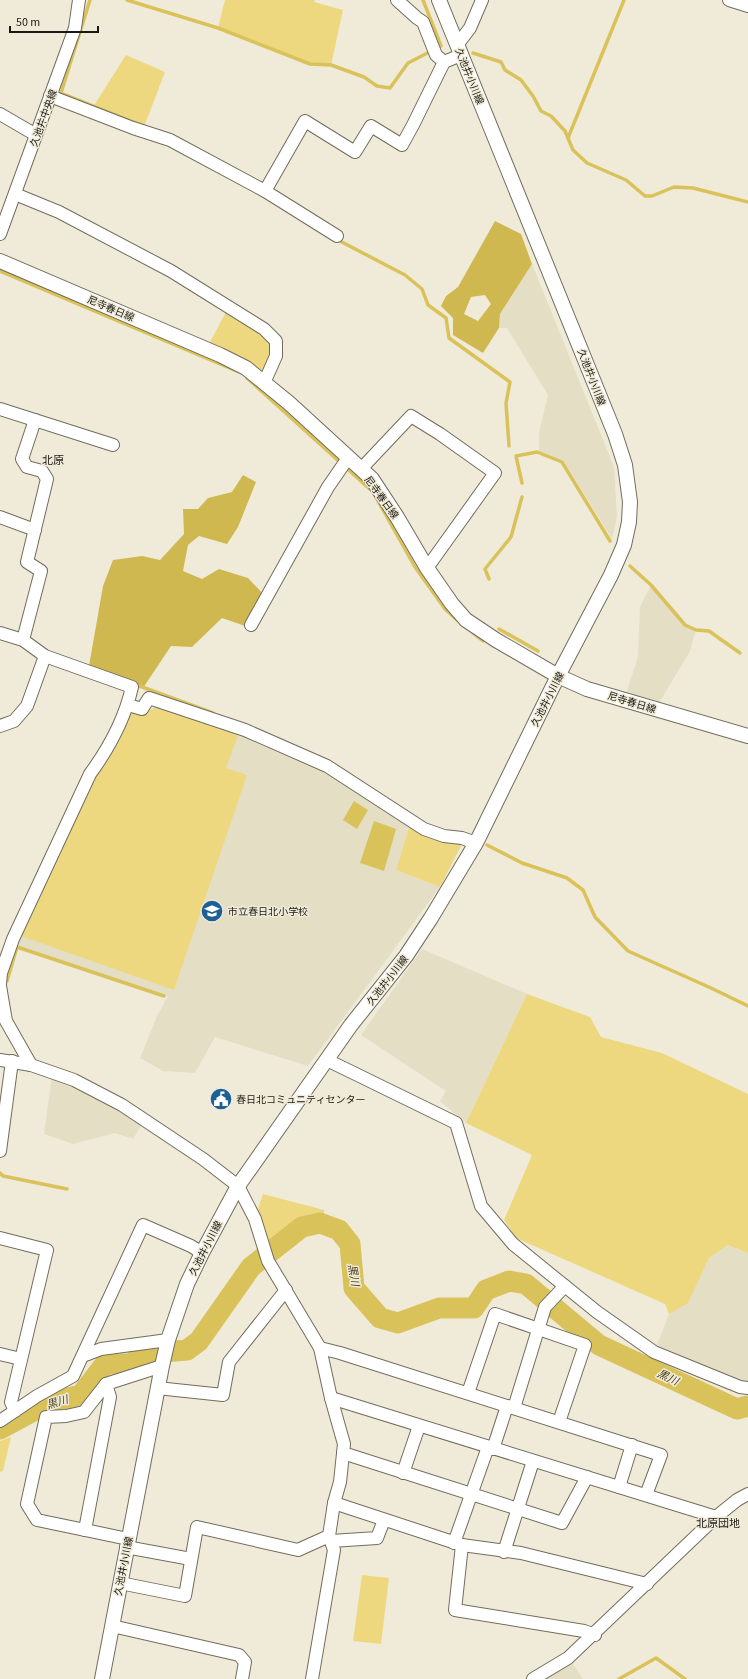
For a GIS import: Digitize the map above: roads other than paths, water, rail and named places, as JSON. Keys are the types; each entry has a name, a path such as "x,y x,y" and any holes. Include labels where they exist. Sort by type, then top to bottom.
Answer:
{"street":[{"name":"久池井中央線","path":"0,234 75,28 79,0"},
{"path":"265,190 305,121 355,152 371,126 402,145 413,125 438,54 423,22 397,0"},
{"name":"久池井小川線","path":"102,1679 127,1543 165,1353 188,1284 202,1253 238,1186 351,1025 406,956 476,844 558,676 612,575 624,545 629,522 630,502 625,465 615,434 439,0"},
{"path":"438,54 459,50 482,0"},
{"path":"729,0 748,6"},
{"path":"50,96 170,140 265,190 337,236"},
{"path":"0,114 36,136"},
{"path":"14,194 59,212 171,271 264,329 276,341 276,356 264,383"},
{"name":"尼寺春日線","path":"0,260 246,368 293,406 345,462 361,469 372,479 397,517 427,568 452,604 466,620 496,640 558,676 587,689 748,736"},
{"path":"0,409 113,445"},
{"path":"361,469 411,416 440,434 495,473 427,568"},
{"path":"23,640 41,571 27,562 47,479 42,471 27,467 22,459 35,420"},
{"path":"251,625 328,487 345,462"},
{"path":"0,517 35,530"},
{"path":"0,633 23,640 45,656 132,687 128,705 104,755 90,774 16,932 1,973 0,985 6,1021 31,1065"},
{"path":"0,726 14,721 27,706 45,656"},
{"path":"128,705 142,709 149,698 245,730 327,766 424,829 444,836 462,838 476,844"},
{"path":"327,1060 456,1123 481,1206 512,1244 597,1312 654,1352 740,1387 748,1388"},
{"path":"0,1151 6,1061 31,1065 74,1080 122,1105 166,1134 238,1186 255,1219 268,1261 320,1348 331,1398 344,1444 340,1482 334,1503 330,1539 334,1550 312,1679"},
{"path":"0,1421 15,1410 73,1376 142,1225 191,1246 202,1253"},
{"path":"0,1238 47,1250 11,1402 15,1410"},
{"path":"565,1286 545,1307 539,1329 510,1407 490,1448 471,1495 458,1544 455,1610 584,1631 595,1635"},
{"path":"157,1388 224,1395 229,1362 286,1290"},
{"path":"468,1393 495,1314 585,1345 559,1422"},
{"path":"320,1348 468,1393 661,1455 646,1495"},
{"path":"83,1356 100,1349 165,1353"},
{"path":"165,1353 106,1384 84,1412 66,1416 46,1417 27,1504 37,1520 85,1530 127,1543 191,1559"},
{"path":"0,1354 21,1359"},
{"path":"85,1530 110,1397 106,1384"},
{"path":"331,1398 716,1517"},
{"path":"403,1473 419,1426"},
{"path":"619,1487 632,1445"},
{"path":"343,1453 562,1523 587,1477"},
{"path":"504,1552 533,1461"},
{"path":"533,1679 568,1658 595,1635 716,1517 737,1500 748,1494"},
{"path":"334,1503 458,1544 504,1552 521,1553 647,1584"},
{"path":"120,1583 185,1596 197,1527 298,1550 330,1539 377,1538 384,1520"},
{"path":"112,1626 239,1655 245,1662 242,1679"}],"waterway":[{"path":"90,0 61,93 136,123"},
{"path":"127,0 218,28 310,64 331,65 364,77 377,86 390,88 408,63 441,46 423,0"},
{"path":"568,138 624,0"},
{"path":"473,53 501,62 505,70 521,80 533,96 541,111 551,116 565,131 573,150 587,163 626,180 645,196 652,196 674,187 693,188 748,202"},
{"path":"336,239 405,275 422,289 428,305 446,318 449,338 510,382 506,403 509,446"},
{"path":"0,271 239,372"},
{"path":"247,378 373,492 415,567 445,609 457,620"},
{"path":"522,483 516,456 537,452 562,462 610,541"},
{"path":"489,579 485,569 511,537 522,497"},
{"path":"630,566 651,585 685,625 696,630 709,631 740,653"},
{"path":"499,629 538,651"},
{"path":"473,633 483,641"},
{"path":"134,684 213,713"},
{"path":"487,845 522,863 567,878 583,890 595,917 628,951 748,1006"},
{"path":"7,981 17,947 164,996"},
{"path":"0,1173 3,1176 67,1189"},
{"name":"黒川","path":"0,1429 50,1402 81,1395 105,1364 129,1364 152,1353 187,1350 199,1341 251,1267 302,1227 320,1223 339,1230 350,1244 354,1288 380,1318 398,1323 439,1308 474,1308 486,1290 509,1281 526,1284 599,1345 737,1409 748,1406"},
{"path":"619,1679 656,1658 685,1679"}],"place":[{"name":"市立春日北小学校","path":"212,911"},
{"name":"春日北コミュニティセンター","path":"221,1099"}],"district":[{"name":"北原","path":"53,460"},
{"name":"北原団地","path":"718,1523"}]}
